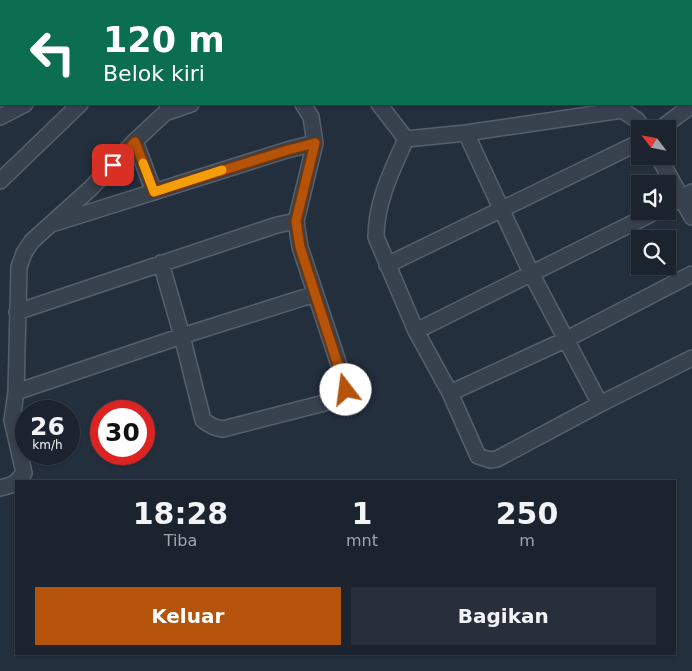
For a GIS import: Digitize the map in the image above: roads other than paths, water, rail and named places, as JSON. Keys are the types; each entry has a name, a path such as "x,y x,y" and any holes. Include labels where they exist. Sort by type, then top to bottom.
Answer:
{"street":[{"path":"0,118 23,105"},
{"path":"0,181 79,105"},
{"path":"19,480 24,473 12,420 16,392 18,267 24,253 32,241 91,188 168,108 185,105"},
{"path":"161,263 203,420 215,428 223,429 340,399 344,394 346,386 300,247 296,221 315,143 311,117 304,105"},
{"path":"379,105 406,139"},
{"path":"672,120 692,105"},
{"path":"406,139 466,133 622,110 633,116 636,120"},
{"path":"466,133 531,273 600,404"},
{"path":"406,139 387,181 376,222 376,237 416,331 450,393 478,456 490,460 497,458 692,358"},
{"path":"135,142 154,192"},
{"path":"49,225 315,143"},
{"path":"387,265 631,146"},
{"path":"665,165 687,195 692,217"},
{"path":"676,201 687,195"},
{"path":"416,331 638,220"},
{"path":"17,312 277,225 296,221"},
{"path":"450,393 567,339 692,274"},
{"path":"16,392 182,336 315,294"},
{"path":"0,488 15,483"}]}
